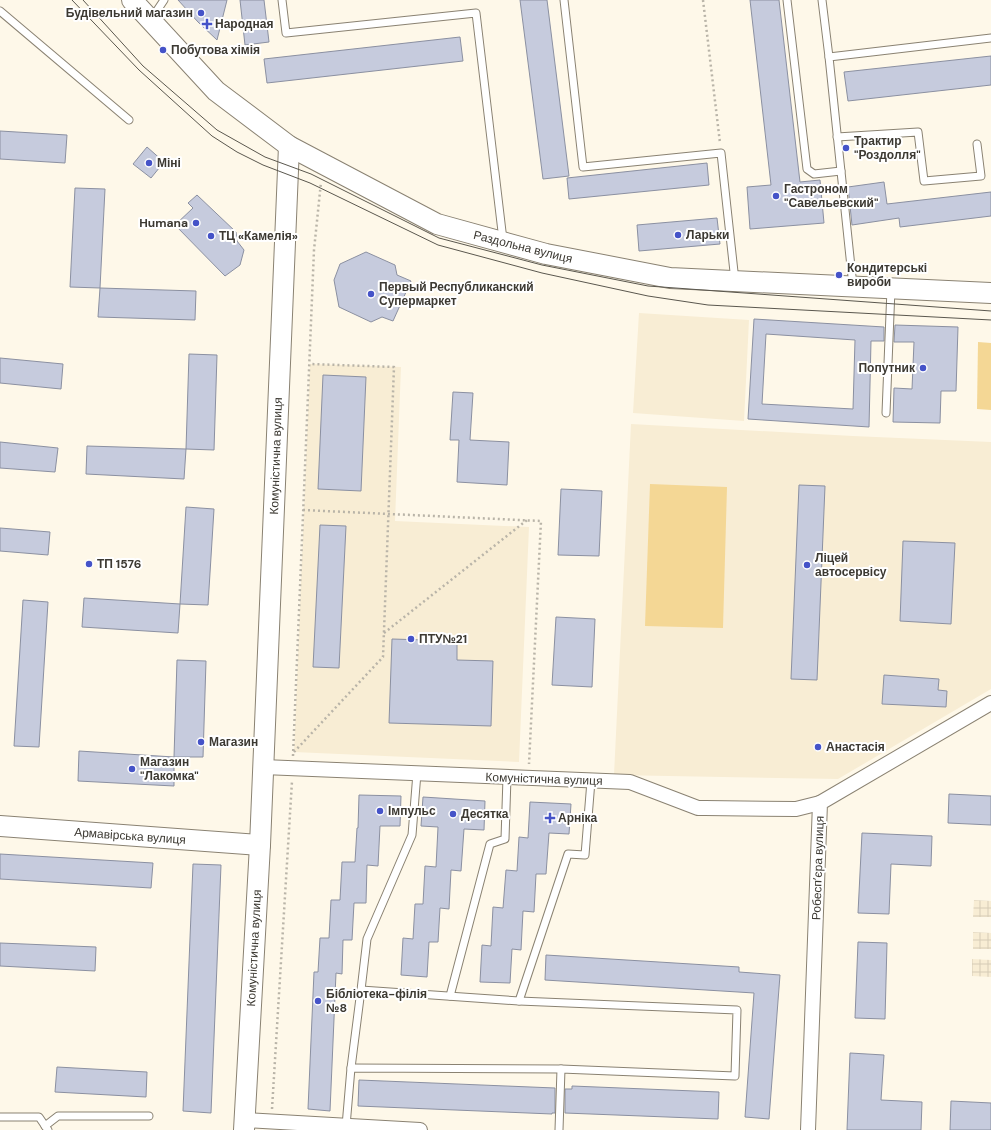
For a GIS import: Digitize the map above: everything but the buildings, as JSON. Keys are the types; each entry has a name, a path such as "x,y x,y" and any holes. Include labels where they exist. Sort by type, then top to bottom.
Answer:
{"street":[{"name":"Раздольна вулиця","path":"132,0 216,91 289,146 437,224 546,254 670,278 991,293"},
{"name":"Комуністична вулиця","path":"245,1125 260,845 289,146"},
{"name":"Робесп’єра вулиця","path":"808,1130 820,803 991,703"},
{"name":"Комуністична вулиця","path":"263,767 292,774 417,773 630,782 698,808 796,809 820,803"},
{"name":"Армавірська вулиця","path":"0,826 260,845"},
{"path":"245,1125 271,1122 420,1130"}],"lane":[{"path":"150,20 164,0"},
{"path":"282,0 286,33 476,13 503,242"},
{"path":"564,0 583,167 722,153 735,281"},
{"path":"787,0 807,169 814,174 841,171"},
{"path":"822,0 853,286"},
{"path":"0,11 129,120"},
{"path":"828,57 991,38"},
{"path":"837,137 918,132 924,181 981,176 977,144"},
{"path":"886,413 891,288"},
{"path":"346,1126 367,939 412,835 417,773"},
{"path":"450,996 490,844 505,838 507,777"},
{"path":"519,1001 568,854 585,855 591,781"},
{"path":"352,1068 561,1069 735,1076 737,1010 519,1001 361,990"},
{"path":"559,1130 561,1069"},
{"path":"0,1117 39,1117 47,1128 58,1116 149,1116"}],"path":[{"path":"703,0 722,153"},
{"path":"271,1122 292,774 314,250 323,164"},
{"path":"294,752 383,657 384,633 394,367 310,364"},
{"path":"303,510 541,521 528,778"},
{"path":"384,633 527,520"},
{"path":"292,774 300,780"}],"shaded area":[{"path":"639,313 749,320 744,421 633,413"},
{"path":"978,342 991,343 991,410 977,409"},
{"name":"ПТУ№21","path":"310,364 401,367 395,521 529,527 519,762 294,752"},
{"name":"Ліцей автосервісу","path":"631,424 991,442 991,689 838,779 614,775"},
{"path":"650,484 727,487 723,628 645,626"},
{"path":"974,900 991,901 991,917 973,917"},
{"path":"973,932 991,933 991,949 973,949"},
{"path":"972,959 991,960 991,977 972,976"}],"tram line":[{"path":"72,0 139,70 212,136 237,152 263,165 310,183 438,245 542,273 648,296 708,305 991,320"},
{"path":"83,0 143,66 217,130 265,157 311,174 439,238 542,265 648,286 991,311"}],"place":[{"name":"Будівельний магазин","path":"201,13"},
{"name":"Народная","path":"207,24"},
{"name":"Побутова хімія","path":"163,50"},
{"name":"Трактир \"Роздолля\"","path":"846,148"},
{"name":"Міні","path":"149,163"},
{"name":"Гастроном \"Савельевский\"","path":"776,196"},
{"name":"Humana","path":"196,223"},
{"name":"Ларьки","path":"678,235"},
{"name":"ТЦ «Камелія»","path":"211,236"},
{"name":"Кондитерські вироби","path":"839,275"},
{"name":"Первый Республиканский Супермаркет","path":"371,294"},
{"name":"Попутник","path":"923,368"},
{"name":"ТП 1576","path":"89,564"},
{"name":"Ліцей автосервісу","path":"807,565"},
{"name":"ПТУ№21","path":"411,639"},
{"name":"Магазин","path":"201,742"},
{"name":"Анастасія","path":"818,747"},
{"name":"Магазин \"Лакомка\"","path":"132,769"},
{"name":"Імпульс","path":"380,811"},
{"name":"Десятка","path":"453,814"},
{"name":"Арніка","path":"550,818"},
{"name":"Бібліотека-філія №8","path":"318,1001"}]}
